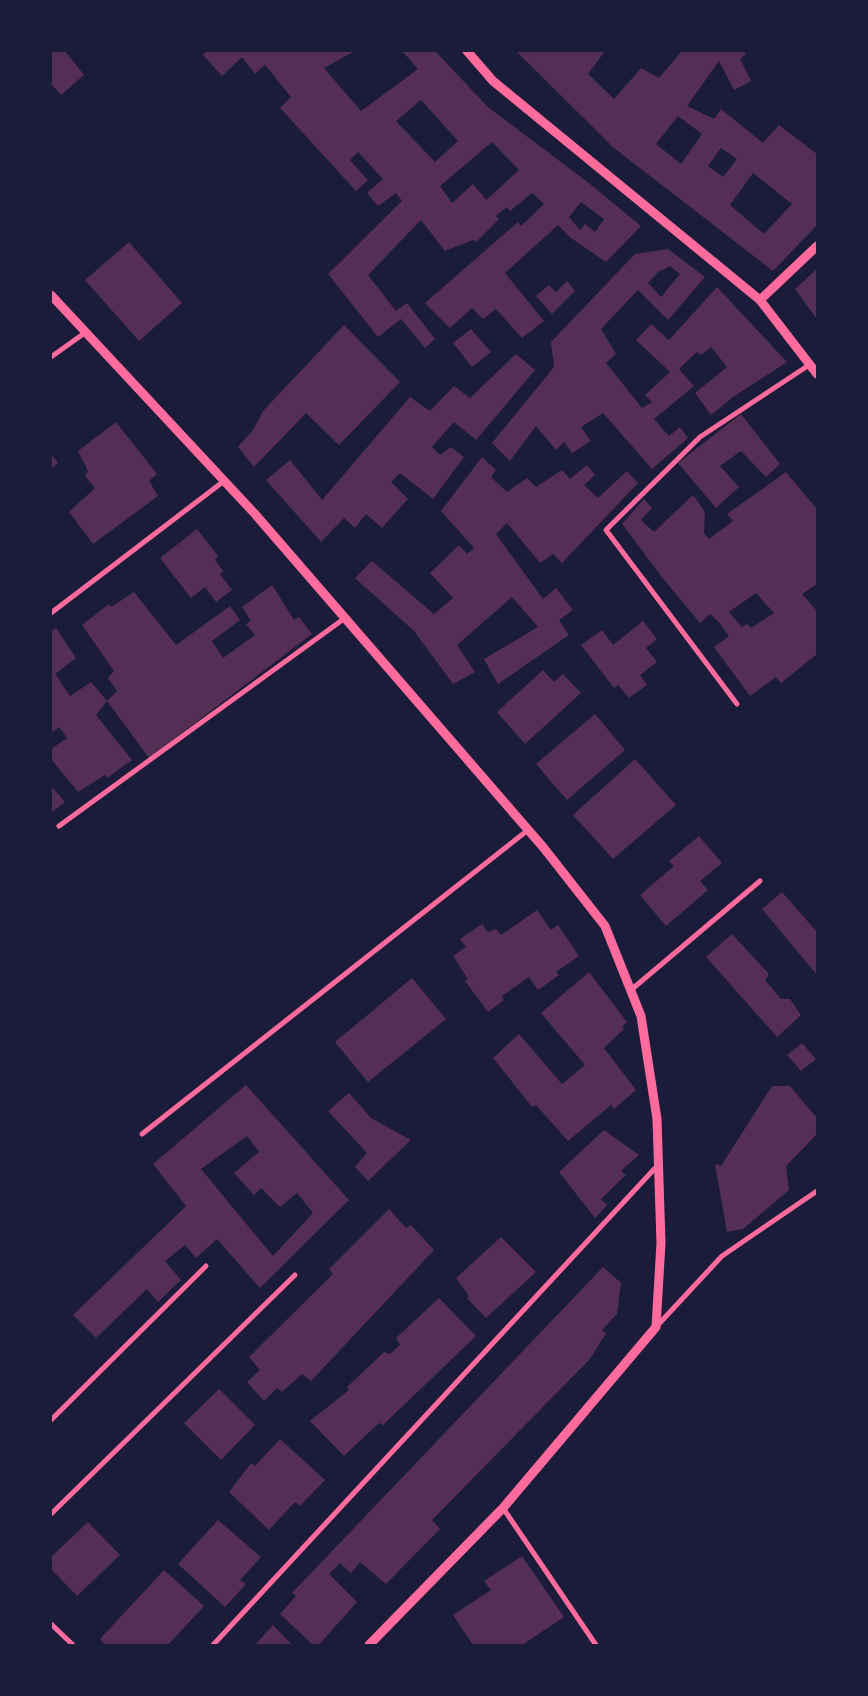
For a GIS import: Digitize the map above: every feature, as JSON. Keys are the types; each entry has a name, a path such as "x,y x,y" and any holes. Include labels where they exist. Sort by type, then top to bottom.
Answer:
{"street":[{"path":"468,51 493,81 760,300 817,374"},
{"path":"760,300 817,246"},
{"path":"51,295 224,481 345,618 528,830 605,926 641,1016 657,1119 661,1243 656,1327"},
{"path":"51,357 86,332"},
{"path":"737,704 606,530 700,437 810,365"},
{"path":"51,613 224,481"},
{"path":"59,826 345,618"},
{"path":"142,1134 528,830"},
{"path":"631,990 760,881"},
{"path":"213,1645 658,1164"},
{"path":"369,1645 503,1508 656,1327 722,1256 817,1191"},
{"path":"51,1420 206,1266"},
{"path":"51,1514 295,1275"},
{"path":"503,1508 596,1645"},
{"path":"51,1624 73,1645"}],"building":[{"path":"51,51 65,51 84,75 61,95 51,84"},
{"path":"207,51 355,51 324,68 361,111 418,69 402,51 435,51 488,107 590,184 641,226 606,262 571,238 558,225 505,273 544,321 522,338 496,309 483,319 472,308 450,328 425,303 518,222 521,226 544,204 532,193 510,211 507,207 496,216 499,219 476,242 473,240 445,251 421,220 368,275 396,311 407,303 435,339 425,348 401,319 378,337 328,274 402,201 396,193 378,206 367,193 383,179 358,152 350,160 368,180 356,191 280,108 291,97 265,65 255,74 242,57 222,76 203,55","holes":["421,100 458,141 435,162 396,121","492,142 519,170 486,200 473,184 452,203 440,186","581,202 604,219 595,232 585,224 580,230 569,217"]},
{"path":"516,51 605,51 588,74 614,99 641,68 659,78 682,51 743,51 746,54 740,59 751,81 734,90 719,61 687,106 714,119 721,109 763,143 779,125 817,154 817,225 773,271 614,148","holes":["678,116 702,134 681,164 656,144","721,148 737,159 723,177 708,166","753,173 792,204 764,234 730,205"]},
{"path":"129,242 182,303 139,341 85,280"},
{"path":"668,249 705,277 668,320 638,290 601,329 616,354 606,363 642,408 652,402 645,395 670,372 636,340 651,324 669,340 717,287 787,362 733,397 711,415 695,393 727,367 711,347 701,355 697,352 679,369 694,386 654,419 669,436 680,427 688,438 652,469 603,413 581,427 591,441 572,453 564,442 556,450 536,426 510,461 492,443 554,367 551,342 635,254","holes":["670,266 680,274 661,297 648,283 658,272"]},
{"path":"817,269 817,319 795,289"},
{"path":"567,281 575,291 552,314 536,296 549,285 556,292"},
{"path":"344,325 400,382 339,445 306,413 254,467 238,447 253,430 263,411"},
{"path":"471,329 491,352 472,367 453,343"},
{"path":"516,354 535,370 476,440 454,422 432,447 440,455 451,447 464,457 433,499 400,473 391,482 408,499 382,528 366,514 355,528 344,518 321,542 266,480 290,460 322,500 410,397 430,411 454,386 470,398"},
{"path":"741,414 780,464 766,477 741,451 720,466 739,487 716,508 678,463"},
{"path":"116,422 157,474 149,481 158,496 93,544 69,512 95,488 85,476 88,471 78,451"},
{"path":"51,454 58,463 51,469"},
{"path":"482,457 496,470 491,477 507,492 527,478 536,487 562,470 570,479 587,465 595,475 584,485 598,498 627,471 638,483 562,563 553,554 540,563 507,523 496,534 543,599 556,588 573,610 559,620 569,635 498,684 484,659 538,627 512,597 457,645 475,672 453,684 414,631 355,578 372,561 434,614 453,598 430,573 459,545 467,554 474,548 441,511"},
{"path":"786,472 817,509 817,584 802,594 817,611 817,654 781,683 776,677 750,696 714,647 729,636 718,621 710,614 700,623 661,576 622,524 644,499 652,508 641,520 654,532 693,495 705,512 704,533 709,539 733,521 727,514","holes":["756,593 774,613 751,628 747,624 742,627 729,612"]},
{"path":"197,529 218,556 215,560 223,571 220,574 232,590 216,602 205,587 191,598 160,558"},
{"path":"272,585 294,620 299,617 312,634 149,758 107,701 117,691 108,678 114,671 82,625 109,604 111,607 134,592 176,645 230,606 240,620 212,641 223,658 255,635 246,624 251,621 242,607"},
{"path":"643,621 657,639 646,648 657,662 640,675 647,685 629,698 618,685 614,688 581,645 602,630 613,645"},
{"path":"56,628 76,658 55,674 70,696 91,682 107,701 96,715 132,760 107,778 105,775 78,792 51,759 51,749 67,738 59,727 51,733 51,631"},
{"path":"543,670 554,682 563,674 581,693 525,744 497,712"},
{"path":"595,714 625,750 567,800 536,764"},
{"path":"635,759 676,805 613,859 573,815"},
{"path":"51,786 65,802 51,813"},
{"path":"699,836 722,863 700,881 708,890 666,926 640,895 674,866 669,861"},
{"path":"782,892 817,932 817,975 762,909"},
{"path":"537,910 551,930 558,925 579,956 556,972 559,975 538,990 529,977 502,996 504,1000 488,1012 465,981 468,979 453,956 466,947 460,939 482,924 488,932 496,929 501,935"},
{"path":"732,934 769,974 765,980 781,999 790,999 801,1015 777,1037 706,957"},
{"path":"589,972 627,1022 622,1027 624,1029 604,1048 636,1090 614,1109 611,1105 568,1141 536,1105 532,1107 493,1058 519,1034 562,1084 585,1065 541,1013"},
{"path":"412,978 446,1019 368,1082 335,1042"},
{"path":"802,1043 816,1059 801,1071 787,1055"},
{"path":"246,1085 349,1200 260,1288 217,1239 196,1258 185,1245 165,1261 181,1280 158,1302 147,1289 96,1338 73,1315 186,1206 153,1164","holes":["247,1136 259,1152 234,1173 254,1195 261,1188 280,1207 297,1193 313,1213 273,1256 201,1169"]},
{"path":"772,1086 790,1086 817,1118 817,1134 786,1166 789,1190 743,1229 727,1232 715,1164 721,1166"},
{"path":"349,1093 371,1118 411,1140 368,1181 355,1167 367,1153 328,1111"},
{"path":"604,1130 639,1155 621,1171 626,1175 601,1199 607,1205 595,1218 559,1172"},
{"path":"389,1209 406,1228 411,1225 434,1250 311,1381 302,1374 282,1392 277,1388 264,1401 247,1382 260,1370 249,1357 333,1274 329,1269"},
{"path":"501,1237 536,1272 486,1318 467,1298 469,1296 456,1278"},
{"path":"603,1267 621,1283 617,1314 602,1330 606,1333 590,1359 432,1520 440,1529 386,1584 360,1562 351,1573 340,1563 329,1574 357,1602 319,1645 313,1645 280,1614 296,1596 292,1593"},
{"path":"439,1298 476,1336 383,1425 379,1423 344,1456 310,1421 349,1390 347,1387 384,1352 390,1354 400,1345 396,1338"},
{"path":"219,1389 255,1425 221,1460 184,1423"},
{"path":"280,1439 325,1480 300,1506 295,1502 269,1530 229,1492 251,1463 255,1466"},
{"path":"218,1520 261,1557 240,1580 246,1584 225,1607 178,1564"},
{"path":"88,1522 120,1555 77,1596 51,1569 51,1557"},
{"path":"522,1556 564,1617 522,1645 473,1645 453,1615 491,1590 484,1581"},
{"path":"164,1570 204,1606 168,1645 106,1645 100,1639"},
{"path":"273,1625 292,1645 255,1645"}]}
